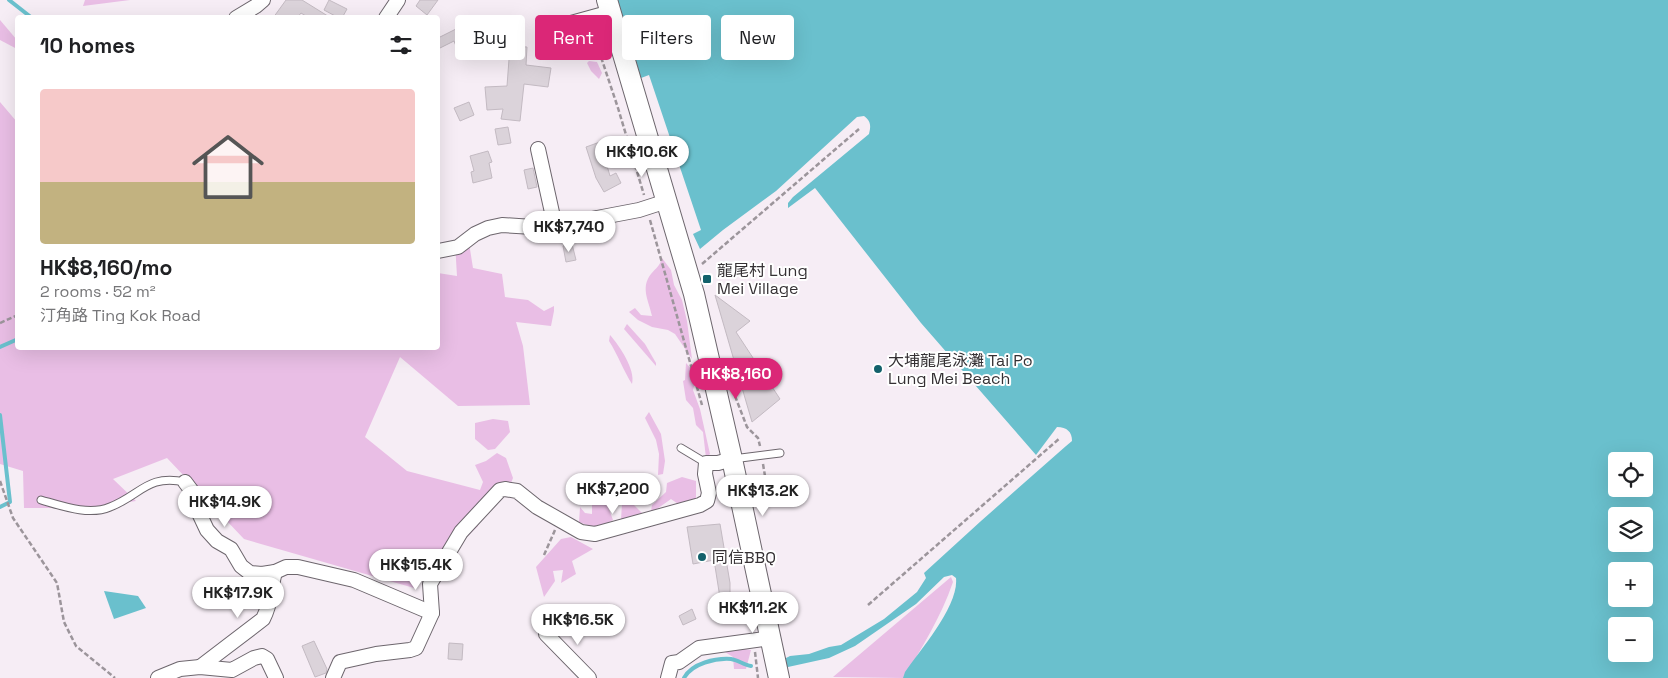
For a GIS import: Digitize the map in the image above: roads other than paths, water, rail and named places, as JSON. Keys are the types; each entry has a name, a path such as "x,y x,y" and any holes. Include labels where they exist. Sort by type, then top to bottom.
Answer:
{"main road":[{"path":"603,10 667,201 694,294 706,348 740,436 738,458 760,583 762,639 779,678"}],"street":[{"path":"241,15 263,0"},
{"path":"388,15 398,0"},
{"path":"591,15 603,10"},
{"path":"538,149 555,226"},
{"path":"440,251 458,247 475,234 495,226 555,226 667,201"},
{"path":"333,678 340,662 416,648 432,612 430,584 461,532 496,493 505,488 517,490 537,507 581,532 595,534 700,505 707,501 709,492 705,474 706,463 718,463 738,458"},
{"path":"185,482 194,494 199,513 207,530 217,541 231,549 241,566 250,573 262,574 275,572 286,567 298,567 354,580 432,612"},
{"path":"200,667 263,619 272,597 271,585 275,572"},
{"path":"546,634 589,678"},
{"path":"668,678 672,663 679,662 699,648 762,639"},
{"path":"158,678 180,669 200,667 232,670 254,658 262,656 267,660 276,678"}],"lane":[{"path":"681,448 706,463"},
{"path":"738,458 780,453"},
{"path":"41,500 92,510 109,508 145,485 161,480 173,479 185,482"}],"water":[{"path":"617,0 1668,0 1668,678 903,678 905,672 945,614 955,589 956,578 952,575 944,577 916,604 855,646 829,658 788,667 785,666 784,659 790,656 809,654 841,645 884,619 917,592 926,578 924,573 1072,441 1072,438 1066,429 1057,427 1036,455 921,323 815,188 788,208 788,203 793,197 869,134 870,124 864,116 857,117 776,191 700,249 693,234 701,230 649,75 641,78 635,60 711,60 711,15 622,16"},
{"path":"104,591 138,596 146,608 114,619"}],"waterway":[{"path":"9,0 28,15"},
{"path":"0,347 15,340"},
{"path":"0,415 10,502 0,507"},
{"path":"684,678 698,665 718,659 736,660 751,666"}],"place":[{"name":"龍尾村 Lung Mei Village","path":"707,279"},
{"name":"大埔龍尾泳灘 Tai Po Lung Mei Beach","path":"878,369"},
{"name":"同信BBQ","path":"702,557"}]}
